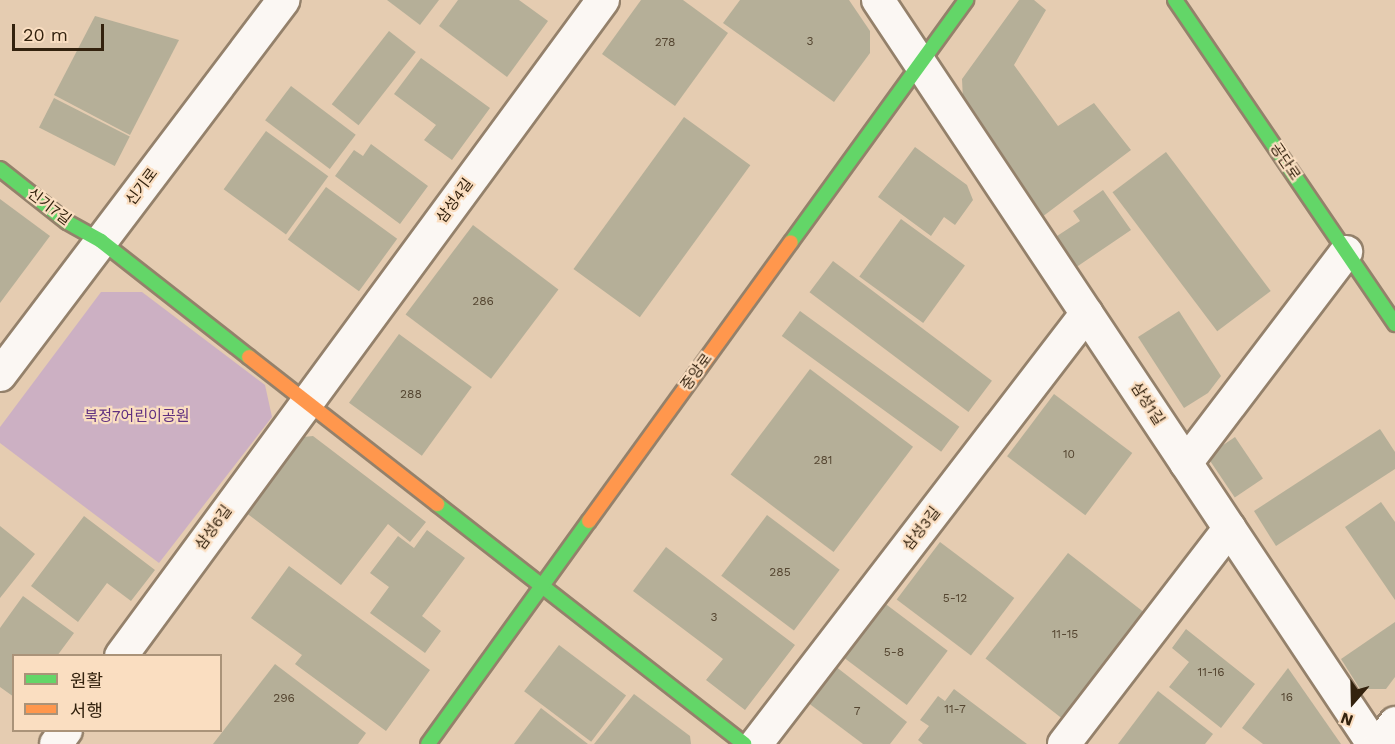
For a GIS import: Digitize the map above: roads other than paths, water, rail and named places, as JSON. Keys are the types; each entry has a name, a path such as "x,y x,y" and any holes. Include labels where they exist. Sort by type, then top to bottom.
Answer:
{"street":[{"name":"신기로","path":"0,375 284,0"},
{"name":"삼성4길","path":"308,401 603,0"},
{"name":"삼성1길","path":"878,0 1373,744"},
{"name":"중앙로","path":"428,744 966,0"},
{"name":"공단로","path":"1175,0 1395,324"},
{"name":"신기7길","path":"0,169 67,222 101,241"},
{"path":"101,241 744,744"},
{"path":"1186,463 1347,252"},
{"name":"삼성3길","path":"756,744 1087,313"},
{"name":"삼성6길","path":"122,654 308,401"},
{"path":"1064,744 1230,528"},
{"path":"1380,744 1395,723"}],"park label":[{"name":"북정7어린이공원","path":"137,417"}]}
